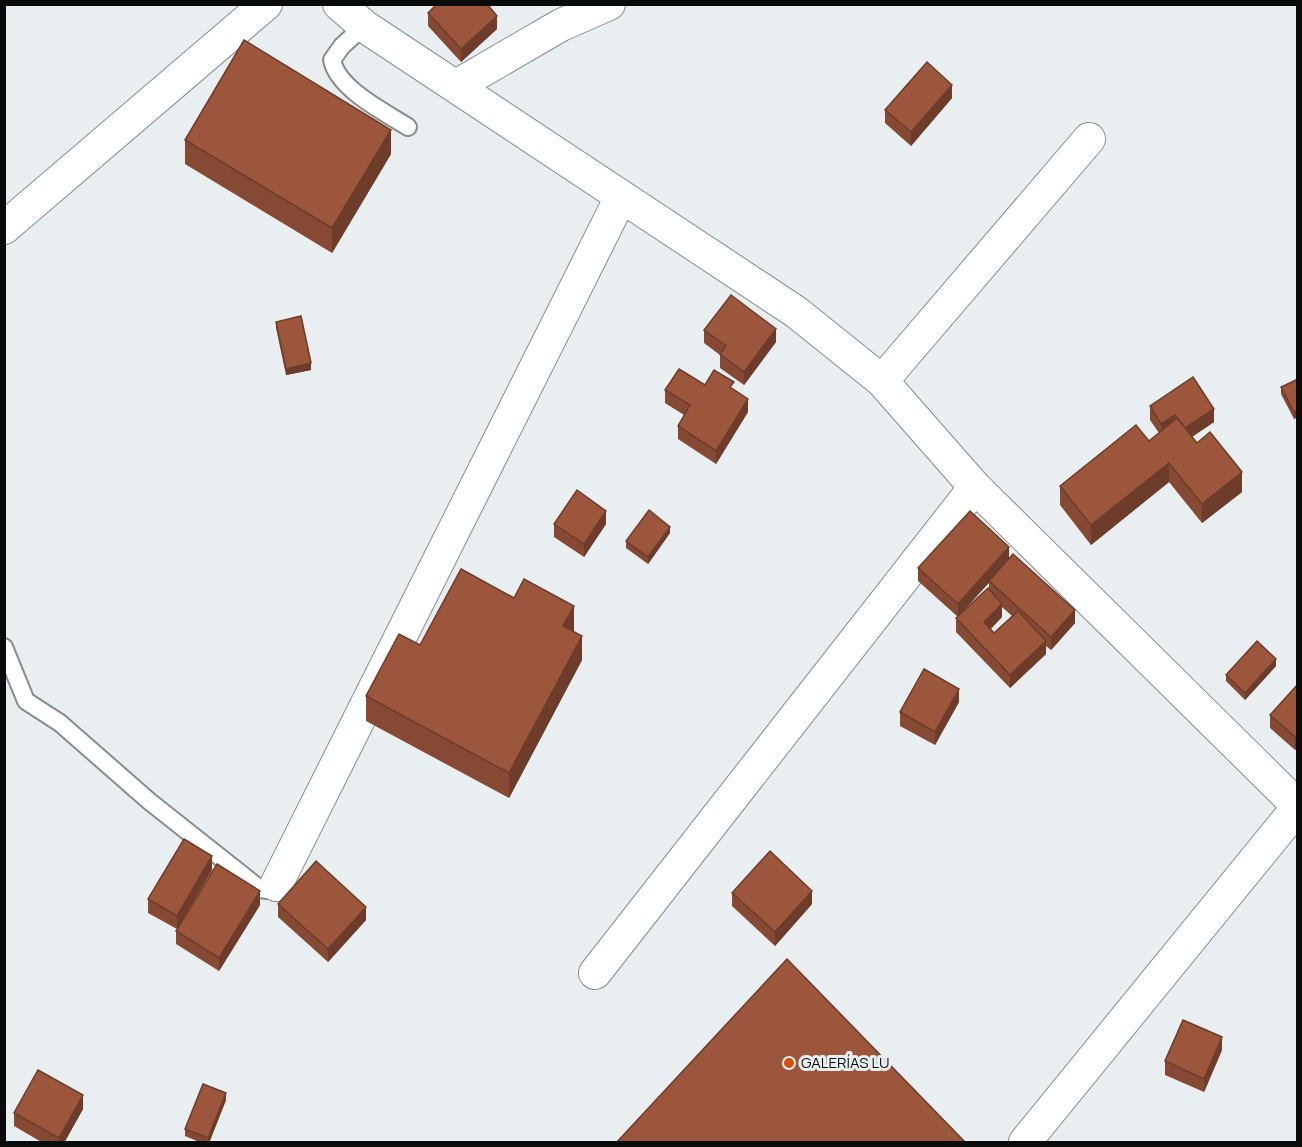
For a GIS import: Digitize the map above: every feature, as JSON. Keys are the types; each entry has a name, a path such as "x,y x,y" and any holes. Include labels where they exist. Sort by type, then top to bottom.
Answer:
{"street":[{"path":"4,228 266,4"},
{"path":"339,4 364,26 796,312 882,381 975,487 1298,806 1025,1143"},
{"path":"456,86 561,25 609,4"},
{"path":"882,381 1089,139"},
{"path":"276,885 621,197"},
{"path":"595,973 975,487"}],"lane":[{"path":"364,26 342,45 332,60 334,71 346,85 408,127"},
{"path":"4,647 26,701 60,723 149,801 260,889 267,890 276,885"}],"building":[{"path":"437,4 487,4 497,16 461,49 428,13"},
{"path":"244,40 391,130 332,228 185,140"},
{"path":"927,62 952,85 911,132 885,110"},
{"path":"731,295 776,329 744,372 720,354 726,346 704,330"},
{"path":"301,316 311,363 286,369 276,322"},
{"path":"679,369 705,385 714,370 734,382 730,387 748,399 716,451 678,426 690,405 665,390"},
{"path":"1193,377 1214,409 1185,428 1175,415 1161,424 1150,406"},
{"path":"1298,379 1298,410 1294,412 1281,387"},
{"path":"1177,418 1197,443 1210,432 1242,472 1202,504 1169,463 1091,525 1060,486 1136,425 1149,441"},
{"path":"577,490 606,511 584,544 554,524"},
{"path":"649,510 670,527 648,557 626,541"},
{"path":"970,511 1009,547 958,604 918,568"},
{"path":"1013,554 1075,610 1051,637 989,581"},
{"path":"461,569 514,598 524,579 574,606 563,626 582,636 509,773 366,696 399,634 420,645"},
{"path":"988,588 1002,604 984,622 994,633 1018,611 1046,641 1010,675 956,618"},
{"path":"1257,641 1276,659 1245,693 1226,675"},
{"path":"924,669 959,689 935,732 900,712"},
{"path":"1298,684 1298,734 1295,737 1270,715"},
{"path":"184,839 212,856 177,916 148,899"},
{"path":"770,851 812,891 775,932 732,893"},
{"path":"316,861 366,907 328,949 278,904"},
{"path":"217,864 260,891 219,958 176,931"},
{"name":"GALERÍAS LU","path":"787,959 966,1143 616,1143"},
{"path":"1183,1020 1222,1037 1204,1079 1165,1061"},
{"path":"38,1070 83,1095 59,1138 14,1113"},
{"path":"203,1084 226,1093 208,1138 185,1129"}],"place":[{"name":"GALERÍAS LU","path":"789,1063"}]}
